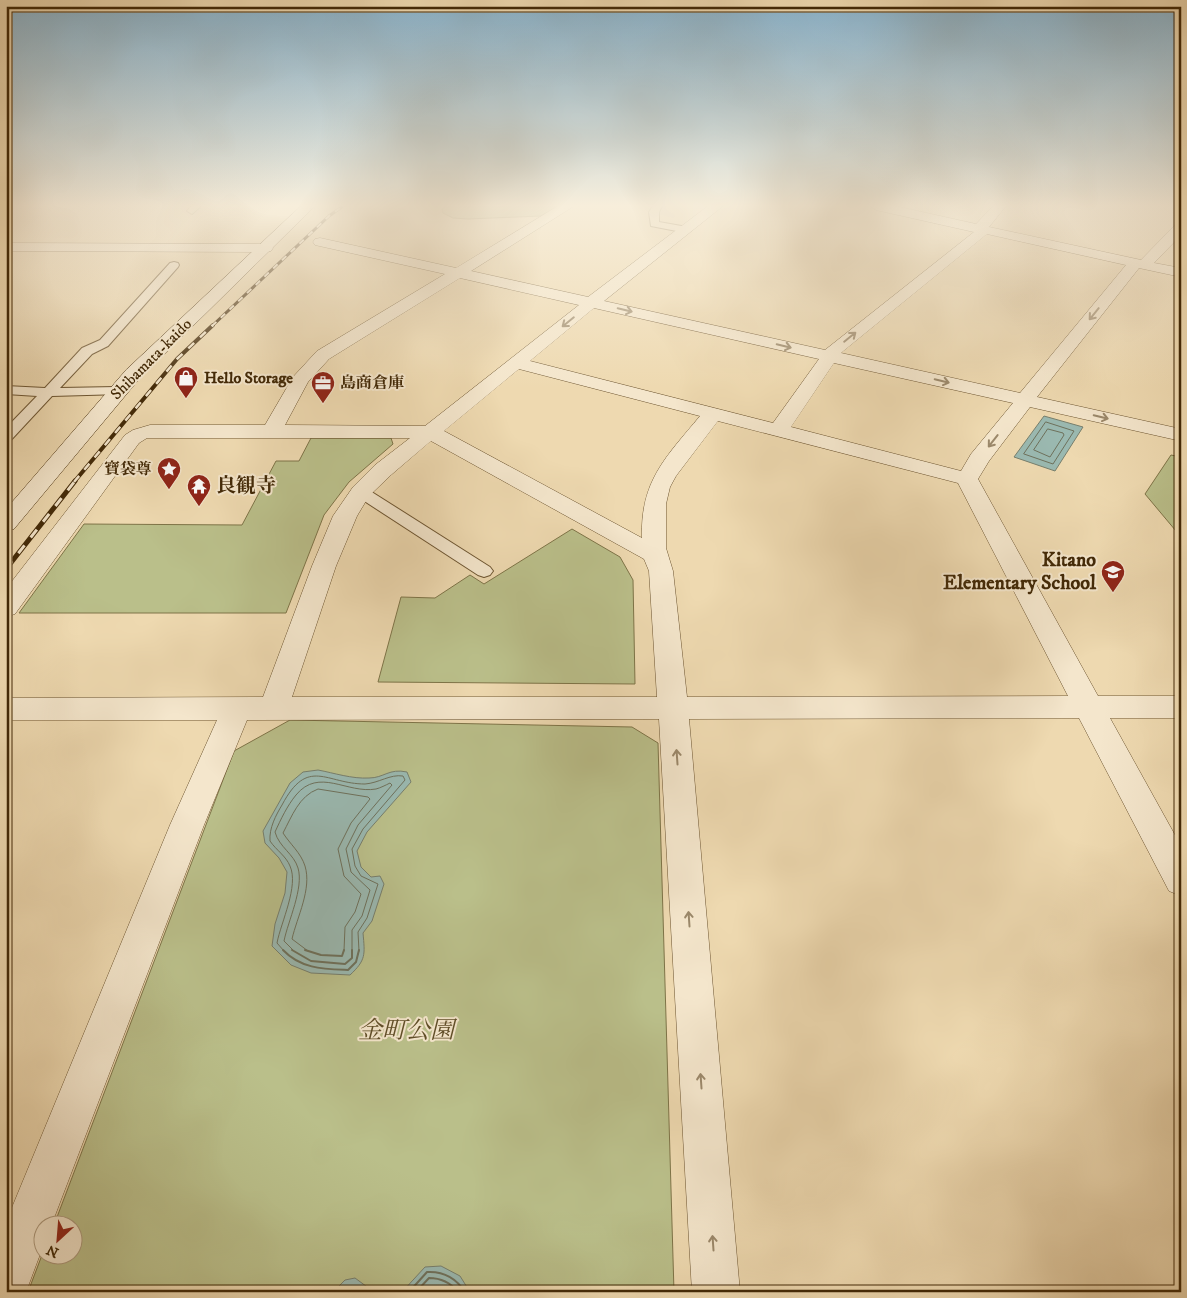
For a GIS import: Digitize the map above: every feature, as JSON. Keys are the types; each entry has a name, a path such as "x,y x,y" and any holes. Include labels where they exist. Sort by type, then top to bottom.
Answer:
{"street":[{"name":"Shibamata-kaido","path":"6,524 117,391 246,267"},
{"path":"433,267 1181,435"},
{"path":"272,431 296,384 309,367 348,339 467,267"},
{"path":"6,1281 187,825 255,709 324,566 345,516 362,492 383,470 639,267"},
{"path":"778,430 834,350 936,267"},
{"path":"967,479 979,459 1025,400 1138,267"},
{"path":"1152,267 1181,273"},
{"path":"516,363 967,479 1181,880"},
{"path":"713,414 668,471 656,496 653,537 655,555 661,571 673,708 716,1292"},
{"path":"6,608 132,439 150,431 430,432 655,555"},
{"path":"6,709 1181,706"}],"lane":[{"path":"6,437 87,352 104,343 173,267"},
{"path":"6,390 48,392 117,391"},
{"path":"362,492 484,571"}],"green space":[{"path":"311,438 391,438 393,444 349,482 324,515 286,613 19,613 84,524 242,525 276,461 299,461"},
{"path":"1171,455 1181,457 1181,537 1145,494"},
{"path":"572,529 620,557 633,580 635,684 378,682 401,597 435,598 470,575 484,584"},
{"name":"金町公園","path":"290,720 632,727 658,743 674,1292 28,1292 38,1266 82,1266 82,1216 57,1216 234,751"}],"water":[{"path":"1044,416 1083,427 1055,471 1014,457"},
{"path":"318,770 363,778 374,778 391,772 401,771 407,772 411,782 367,832 357,851 361,867 371,877 380,876 384,884 372,921 363,933 364,952 362,961 350,975 311,973 291,965 272,946 275,924 285,893 287,872 279,858 265,843 263,831 290,783 303,772"},
{"path":"441,1266 460,1276 470,1292 402,1292 425,1267"},
{"path":"355,1278 374,1292 333,1292 345,1280"}],"railway":[{"path":"212,326 275,267"},
{"path":"74,482 177,359 213,325"},
{"path":"6,569 75,481"}],"place":[{"name":"Hello Storage","path":"186,399"},
{"name":"島商倉庫","path":"323,404"},
{"name":"寶袋尊","path":"169,490"},
{"name":"良観寺","path":"199,507"},
{"name":"Kitano Elementary School","path":"1113,593"}]}
